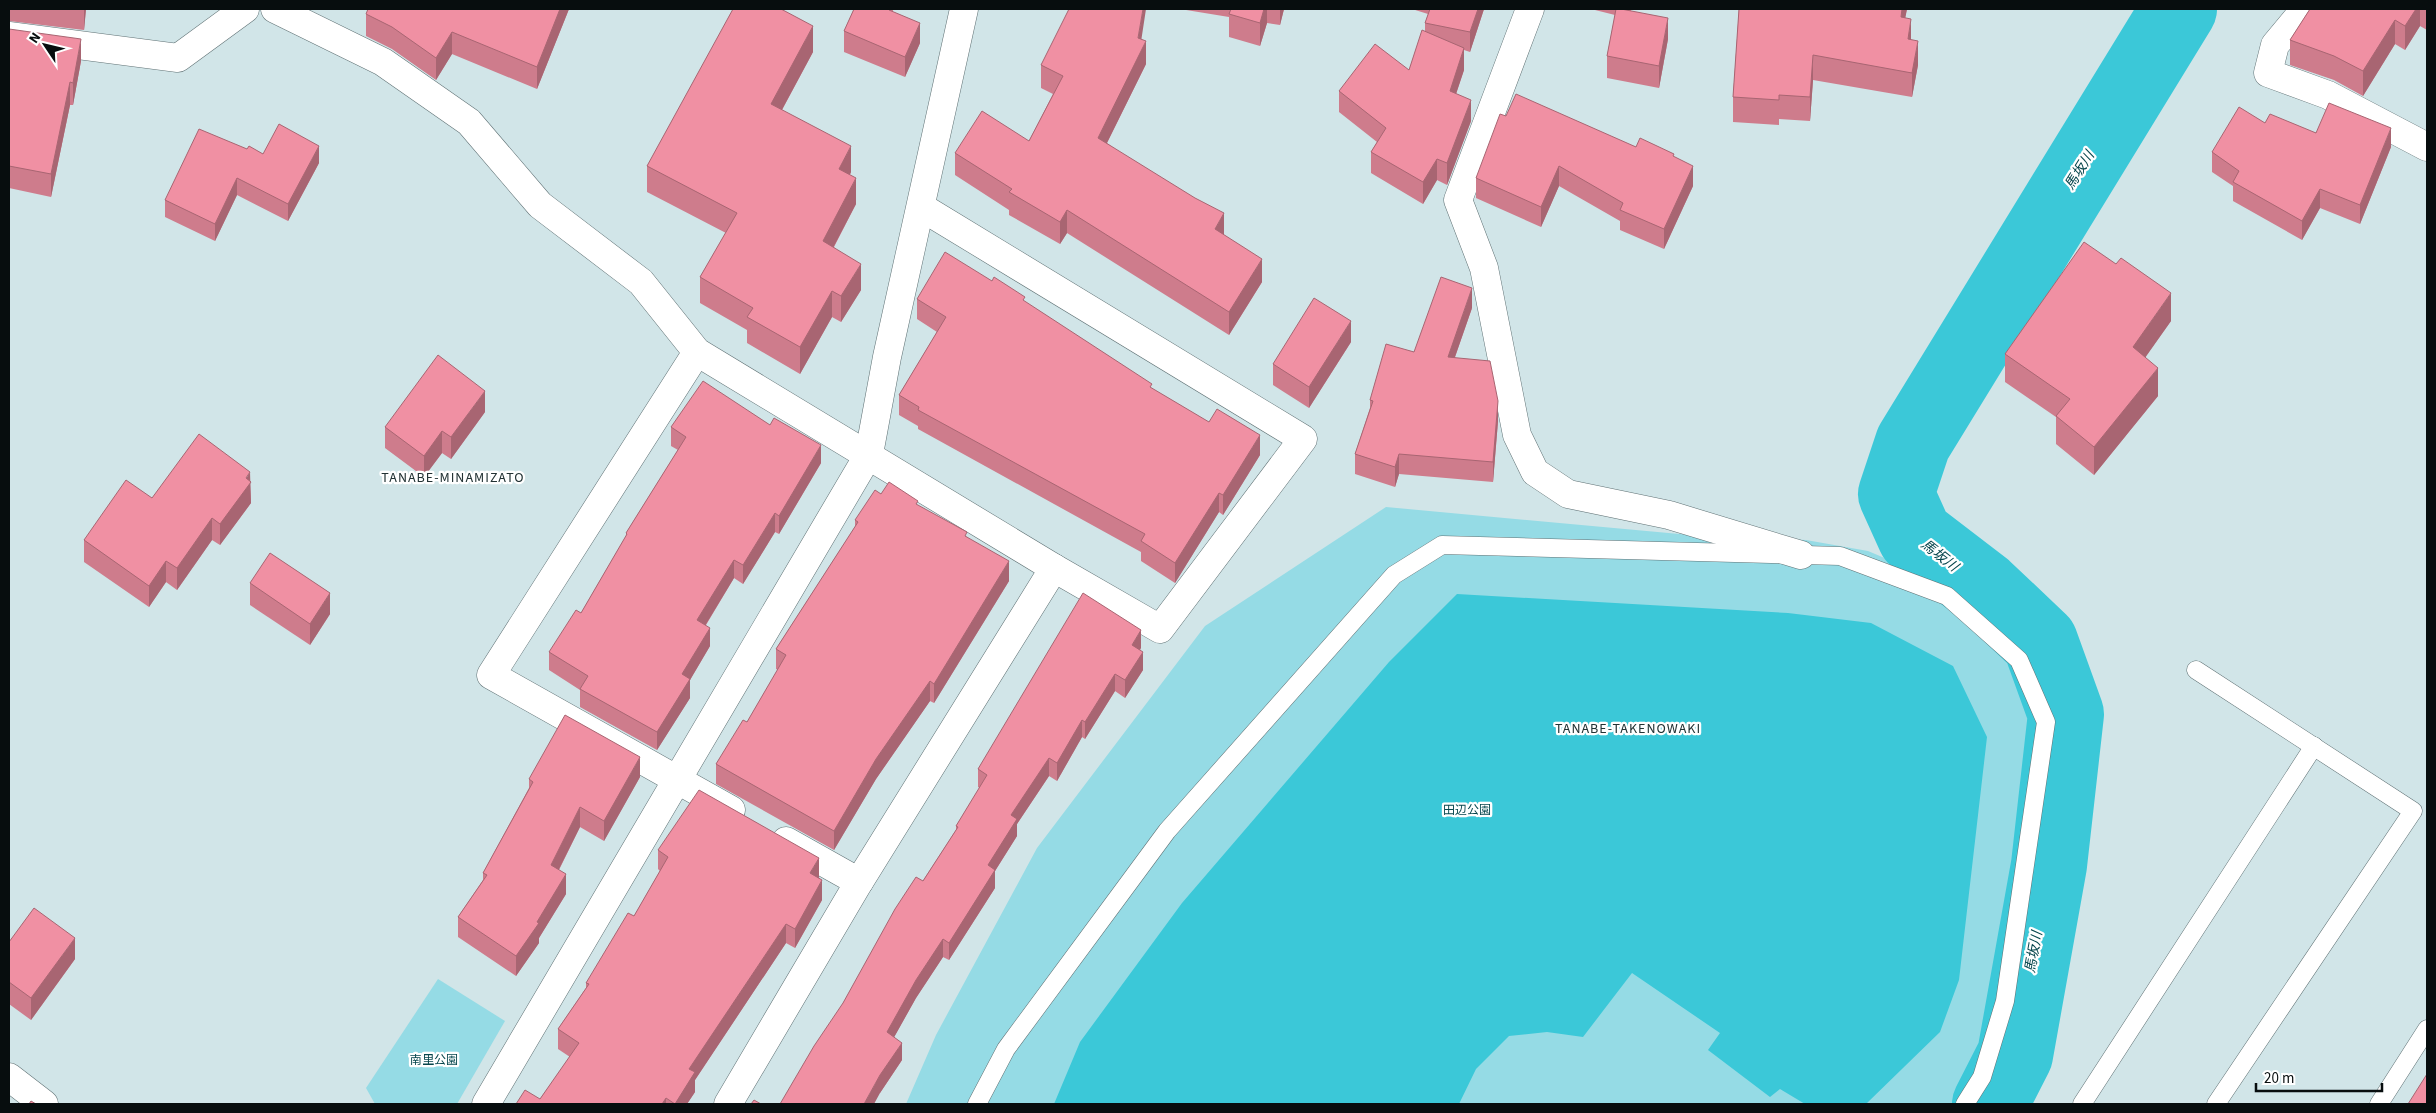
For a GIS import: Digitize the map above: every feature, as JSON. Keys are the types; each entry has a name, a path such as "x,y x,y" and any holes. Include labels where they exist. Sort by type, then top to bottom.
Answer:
{"street":[{"path":"9,36 178,58 245,9"},
{"path":"275,9 383,62 469,122 540,205 641,282 697,352 869,454 1054,568 1160,629 1302,439 921,207"},
{"path":"486,1104 869,454 887,357 964,9"},
{"path":"1530,9 1458,200 1484,268 1517,435 1535,472 1568,494 1669,515 1801,555"},
{"path":"2305,9 2275,45 2268,73 2328,95 2427,147"},
{"path":"697,352 491,675 859,882"},
{"path":"728,1104 859,882 1054,568"},
{"path":"9,1077 44,1104"}],"lane":[{"path":"977,1104 1006,1049 1167,831 1394,576 1442,545 1840,556 1947,596 2019,660 2046,722 2005,1001 1982,1077 1965,1104"},
{"path":"2196,670 2413,810 2216,1104"},
{"path":"2082,1104 2314,746"},
{"path":"2380,1104 2427,1029"}],"green space":[{"name":"田辺公園","path":"1386,507 1712,537 1806,540 1868,551 1958,589 2029,651 2055,723 2017,988 1991,1080 1977,1104 906,1104 936,1035 1037,848 1205,626"},
{"name":"南里公園","path":"438,979 505,1021 457,1104 375,1104 366,1088"}],"shaded area":[{"name":"田辺公園","path":"1457,594 1788,613 1871,623 1953,666 1987,737 1959,980 1940,1032 1866,1104 1805,1104 1780,1089 1770,1097 1708,1050 1720,1033 1632,973 1583,1037 1547,1032 1509,1036 1476,1069 1459,1104 1054,1104 1080,1042 1182,903 1389,662"}],"building":[{"path":"368,9 560,9 537,67 452,32 436,58 392,27 366,14"},
{"path":"733,9 781,9 813,26 771,104 851,146 839,169 856,178 823,241 861,264 841,296 832,291 800,347 747,317 753,308 700,277 737,213 647,166"},
{"path":"854,9 890,9 920,23 905,57 844,31"},
{"path":"1069,9 1143,9 1138,38 1146,41 1098,138 1195,198 1224,213 1215,229 1262,259 1229,312 1067,210 1060,222 1009,192 1012,189 955,153 982,111 1029,141 1063,76 1041,65"},
{"path":"1231,9 1264,9 1260,23 1229,14"},
{"path":"1430,9 1478,9 1470,32 1425,23"},
{"path":"1616,9 1668,18 1659,66 1607,56"},
{"path":"1739,9 1902,9 1901,17 1911,19 1908,39 1918,41 1912,73 1813,55 1810,97 1779,95 1779,100 1733,97"},
{"path":"2310,9 2416,9 2405,26 2395,20 2363,71 2334,56 2290,40"},
{"path":"9,29 81,39 73,83 70,82 51,174 9,166"},
{"path":"1422,30 1464,48 1450,91 1471,100 1447,163 1437,159 1423,182 1371,152 1386,128 1339,91 1375,44 1409,70"},
{"path":"1516,94 1636,147 1640,138 1674,154 1673,156 1693,166 1664,229 1620,210 1623,203 1559,166 1541,207 1476,178 1500,114 1506,116"},
{"path":"2329,103 2391,128 2360,205 2320,189 2302,221 2233,182 2239,171 2212,152 2239,107 2265,123 2270,114 2316,133"},
{"path":"279,124 319,146 288,204 237,178 215,224 165,200 199,129 247,149 249,146 263,154"},
{"path":"2084,242 2116,264 2121,258 2171,293 2133,347 2158,368 2094,447 2056,416 2070,399 2005,354"},
{"path":"945,252 992,281 994,277 1025,297 1023,300 1152,384 1150,387 1209,422 1217,409 1260,435 1223,495 1219,493 1175,563 1141,541 1145,534 918,410 919,407 899,395 946,317 917,299"},
{"path":"1441,277 1472,288 1448,357 1490,361 1498,401 1493,462 1399,454 1395,467 1355,454 1373,401 1370,400 1386,344 1414,352"},
{"path":"1314,298 1351,321 1309,387 1273,364"},
{"path":"438,355 485,391 451,437 442,431 424,456 385,427"},
{"path":"703,381 770,425 774,418 821,445 779,516 775,513 743,565 734,560 697,620 710,628 682,674 690,679 657,732 580,689 588,676 549,652 576,610 581,613 626,533 686,437 671,427"},
{"path":"199,434 250,472 246,478 251,482 220,524 212,518 177,568 166,561 149,586 84,540 126,480 152,498"},
{"path":"889,482 918,501 916,504 967,532 965,536 1009,561 934,684 930,681 876,759 834,831 716,764 743,720 747,722 786,655 776,649 858,522 855,520 875,490 881,494"},
{"path":"270,553 330,593 310,624 250,583"},
{"path":"1083,593 1141,630 1132,645 1143,652 1125,680 1115,674 1085,722 1082,720 1057,763 1049,758 1011,815 1017,819 988,865 995,870 949,943 943,939 916,980 887,1032 902,1043 880,1075 864,1104 780,1104 814,1046 843,1003 895,909 916,877 923,881 958,827 956,826 987,775 978,769"},
{"path":"565,715 640,757 604,821 580,807 551,865 566,874 537,922 539,923 516,956 458,917 487,875 483,873 533,782 529,779"},
{"path":"699,790 819,858 810,873 822,880 795,929 786,924 689,1069 695,1072 675,1104 666,1098 662,1104 516,1104 525,1090 540,1099 579,1043 558,1029 589,984 586,983 628,913 634,916 668,857 658,850"},
{"path":"34,908 75,938 31,998 9,982 9,942"},
{"path":"2427,1074 2427,1104 2408,1104"},
{"path":"754,1100 761,1104 751,1104"}],"waterway":[{"name":"馬坂川","path":"1990,1104 2015,1055 2049,865 2066,714 2040,642 1984,589 1915,536 1896,494 1913,443 2179,9"}],"district":[{"name":"TANABE-MINAMIZATO","path":"453,477"},
{"name":"TANABE-TAKENOWAKI","path":"1628,728"}]}
